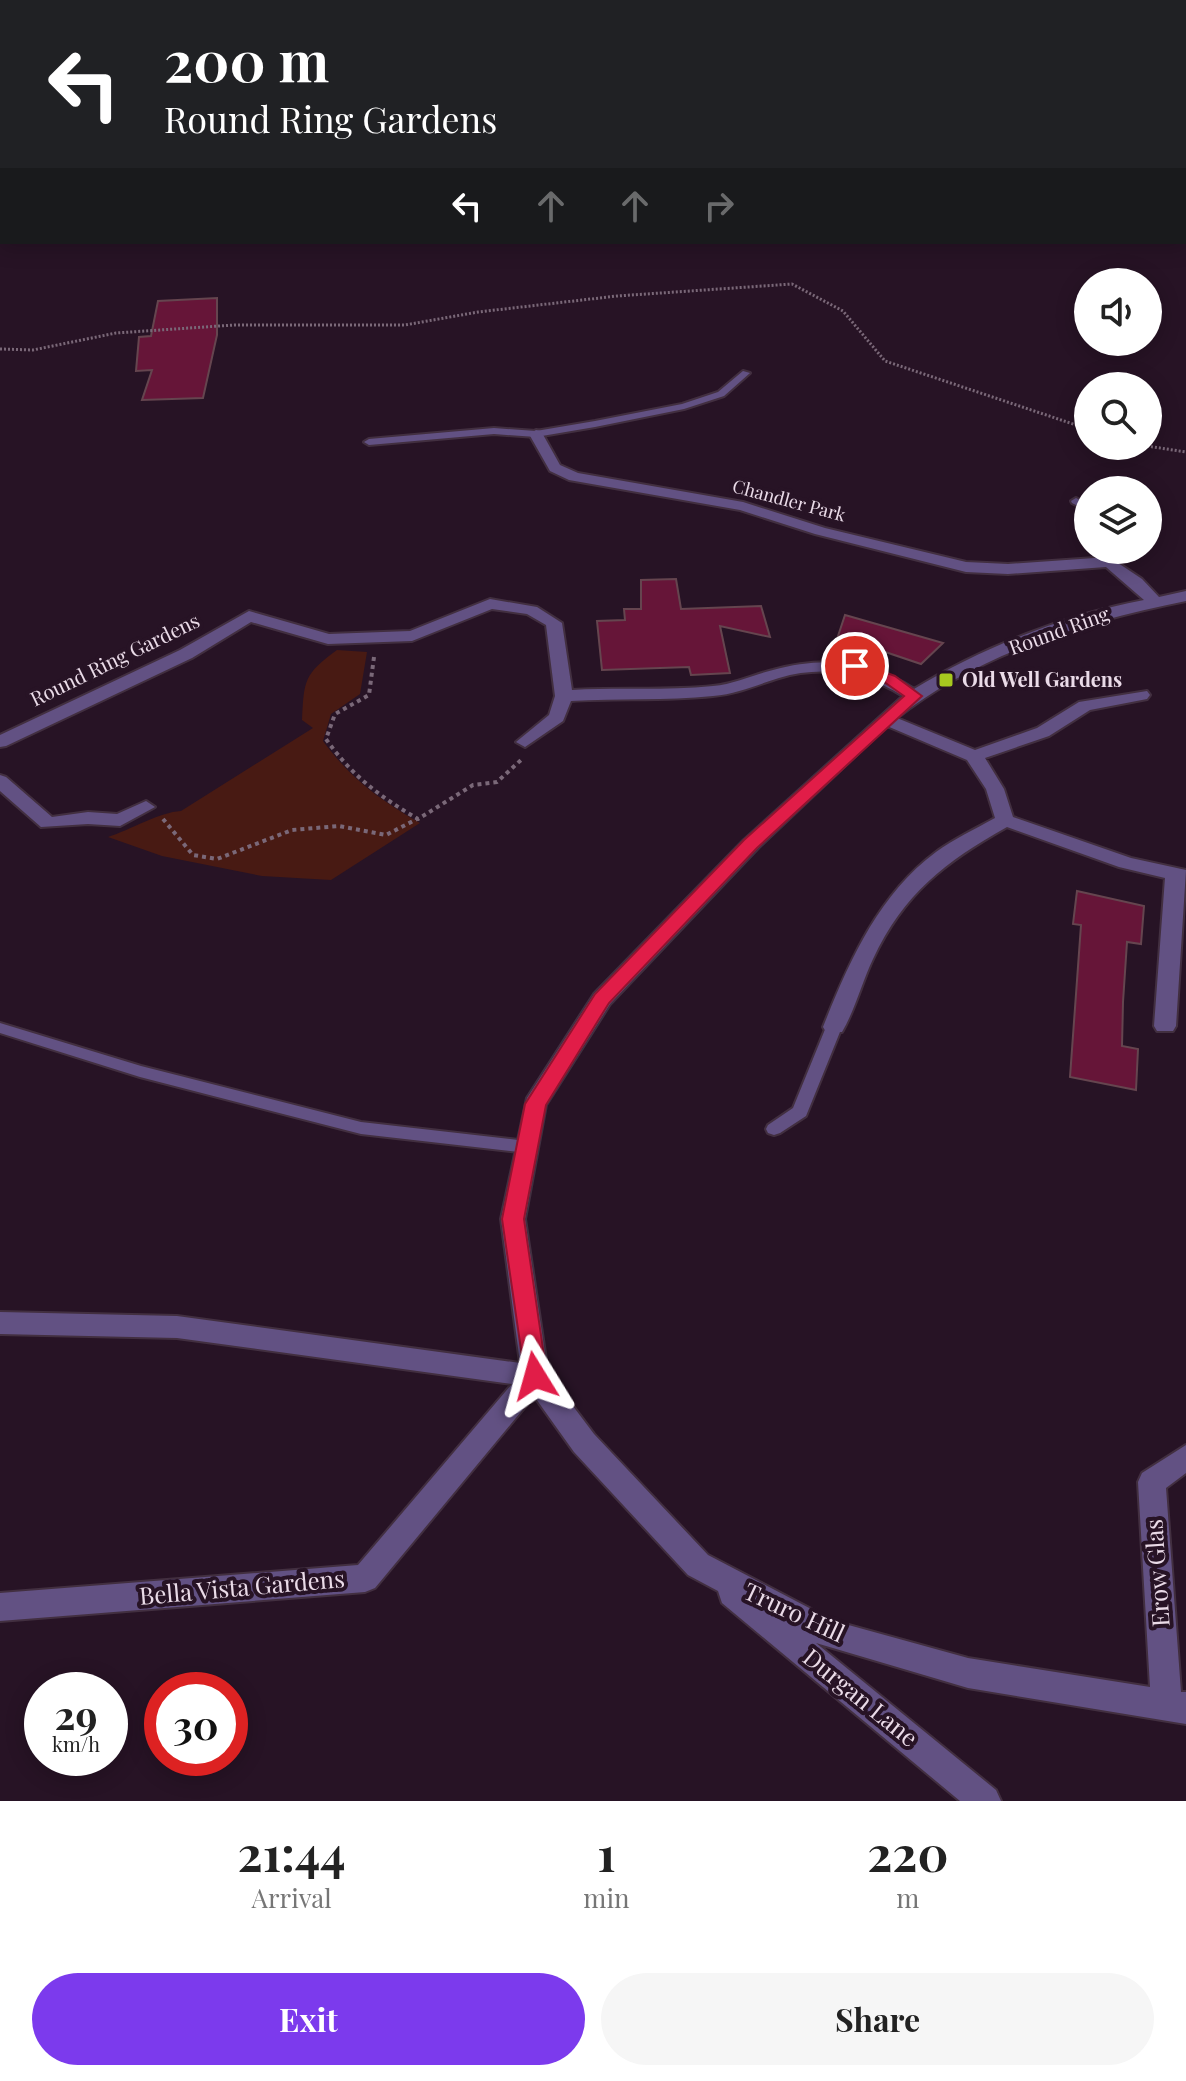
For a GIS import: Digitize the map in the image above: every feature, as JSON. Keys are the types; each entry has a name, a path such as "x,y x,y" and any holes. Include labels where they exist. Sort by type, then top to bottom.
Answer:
{"street":[{"name":"Chandler Park","path":"536,434 555,468 574,477 650,493 743,506 820,531 966,567 1008,569 1080,564"},
{"path":"1112,564 1136,582 1156,603"},
{"name":"Round Ring","path":"535,1376 513,1219 535,1104 602,999 751,844 885,719 914,696 955,671 1028,640 1116,610 1186,596"},
{"name":"Round Ring Gardens","path":"0,742 186,654 269,603"},
{"path":"249,616 328,639 376,640 412,636 490,604 531,610 554,623 564,696 557,717 525,742"},
{"path":"564,696 736,688 774,674 813,667 855,666 890,679 914,696"},
{"path":"974,756 1043,732 1085,706 1141,695"},
{"path":"885,719 974,756 995,789 1005,820"},
{"path":"0,781 48,823 88,818 120,820 146,807"},
{"path":"1005,820 1126,863 1181,876 1165,1026"},
{"path":"834,1027 861,955 900,896 942,858 1005,820"},
{"path":"0,1323 177,1327 535,1376"},
{"name":"Truro Hill","path":"535,1376 584,1443 698,1565 829,1634 968,1673 1177,1707"},
{"name":"Bella Vista Gardens","path":"0,1607 365,1578 535,1376"},
{"name":"Erow Glas","path":"1177,1707 1152,1482 1186,1457"},
{"name":"Durgan Lane","path":"698,1565 985,1801"}],"lane":[{"path":"369,442 494,431 536,434 684,406 721,394 746,373"},
{"path":"774,1129 800,1112 834,1027"},
{"path":"0,1028 140,1071 361,1128 527,1147"}],"path":[{"path":"0,349 33,350 116,333 234,325 405,325 478,312 617,296 765,283 792,284 843,311 885,361 1074,424"},
{"path":"1162,448 1186,452"},
{"path":"376,640 369,695 335,714 326,739 347,771 376,795 418,819"},
{"path":"146,807 172,826 193,855 217,859 292,830 339,826 386,835 473,785 497,782 534,749 542,730"}],"shaded area":[{"path":"337,650 367,652 360,694 331,714 323,741 344,767 367,788 420,823 331,880 262,876 162,856 108,837 154,818 181,811 313,728 302,720 305,687 318,665"}],"building":[{"path":"217,298 217,335 203,398 142,400 152,370 136,371 139,337 151,336 158,301"},
{"path":"676,579 681,609 761,606 770,637 720,626 730,673 691,675 689,667 602,670 597,621 625,620 624,609 641,609 641,580"},
{"path":"845,615 943,643 921,664 838,636"},
{"path":"1077,891 1144,906 1141,944 1127,942 1123,1002 1122,1046 1138,1049 1136,1090 1070,1077 1081,925 1073,924"}],"place":[{"name":"Old Well Gardens","path":"946,680"}],"route":[{"path":"535,1376 513,1219 535,1104 602,999 751,844 885,719 914,696 890,679 855,666"}]}
